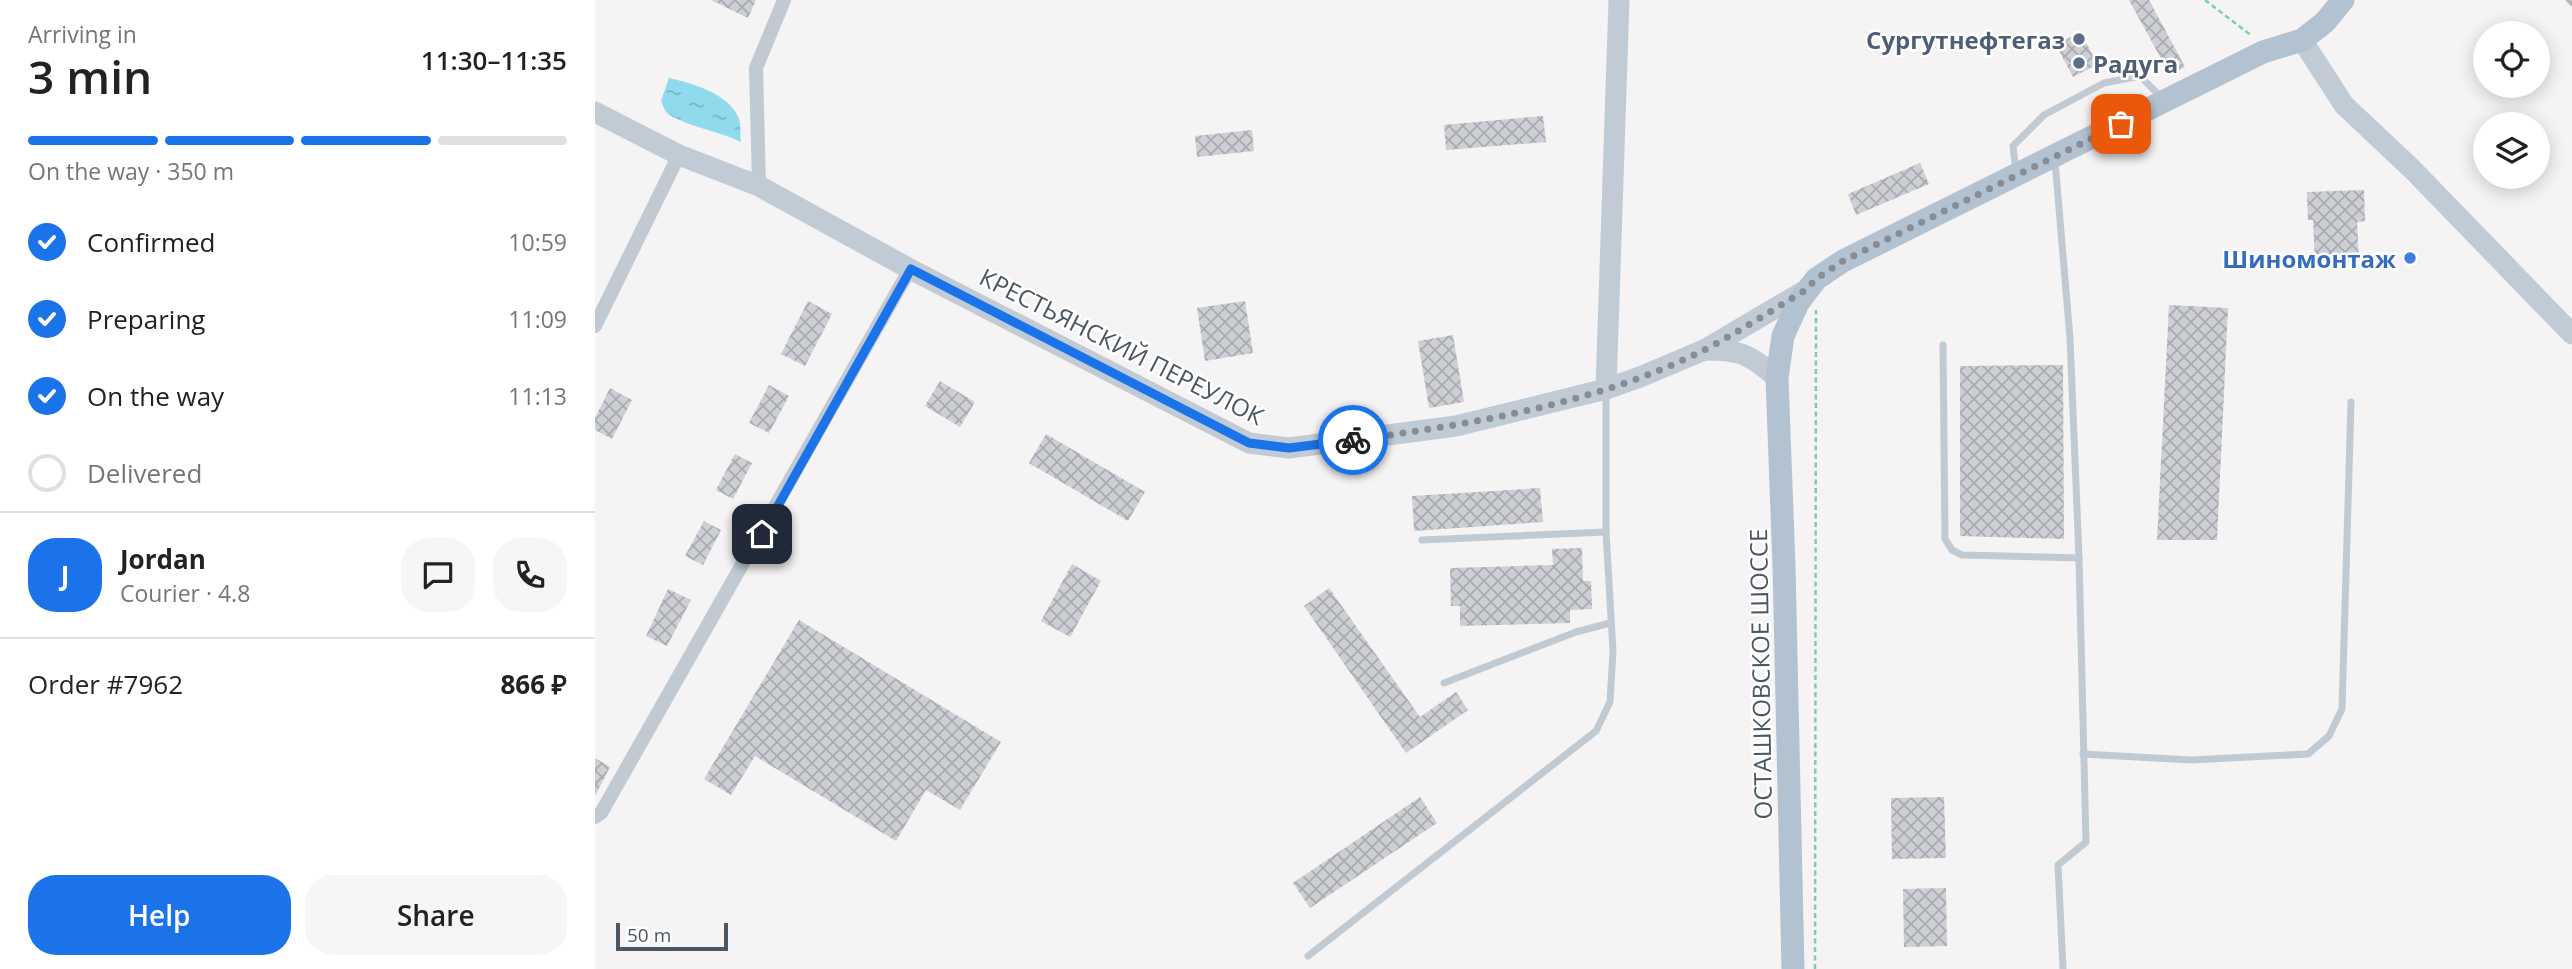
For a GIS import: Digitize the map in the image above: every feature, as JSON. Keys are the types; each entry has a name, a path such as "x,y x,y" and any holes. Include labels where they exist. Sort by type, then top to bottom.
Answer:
{"main road":[{"path":"1811,284 1843,261 2263,52 2302,40 2325,22 2343,0"},
{"name":"ОСТАШКОВСКОЕ ШОССЕ","path":"1793,969 1777,378 1783,336 1789,318 1811,284"}],"street":[{"path":"759,186 756,68 784,0"},
{"path":"1606,389 1619,0"},
{"path":"2302,40 2344,105 2412,169 2572,334"},
{"name":"КРЕСТЬЯНСКИЙ ПЕРЕУЛОК","path":"595,112 679,155 759,186 911,269 1249,443 1289,448 1456,426 1606,389 1704,350 1811,284"},
{"path":"595,326 679,155"},
{"path":"595,817 601,813 728,593 911,269"},
{"path":"1704,350 1730,350 1753,357 1777,378"}],"lane":[{"path":"2017,176 2013,146 2044,115 2104,83 2140,76 2166,102"},
{"path":"2055,157 2070,338 2079,558 2085,842 2058,865 2063,969"},
{"path":"1943,345 1945,539 1952,550 1962,555 2079,558"},
{"path":"1308,956 1596,732 1610,702 1612,651 1606,532 1606,389"},
{"path":"2083,754 2191,760 2280,757 2308,754 2329,736 2342,709 2351,402"},
{"path":"1422,540 1606,532"},
{"path":"1444,683 1576,632 1610,623"}],"path":[{"path":"2205,0 2257,41 2263,52"},
{"path":"1811,284 1815,969"}],"water":[{"path":"669,78 709,91 727,103 739,119 741,142 680,120 666,112 661,101"}],"building":[{"path":"711,0 756,0 748,18"},
{"path":"2129,0 2149,0 2185,67 2170,75"},
{"path":"2080,32 2098,64 2073,77 2056,45"},
{"path":"1543,116 1546,142 1446,150 1444,125"},
{"path":"1252,130 1254,151 1197,157 1195,136"},
{"path":"1920,163 1929,184 1856,215 1848,194"},
{"path":"2364,190 2365,221 2357,222 2359,260 2315,262 2313,220 2308,220 2307,192"},
{"path":"808,301 832,314 805,366 781,354"},
{"path":"1245,301 1253,353 1205,361 1197,308"},
{"path":"2169,305 2228,308 2217,540 2157,540"},
{"path":"1453,335 1464,402 1429,408 1418,341"},
{"path":"2063,365 2064,539 1960,536 1960,366"},
{"path":"940,381 975,402 960,427 925,406"},
{"path":"769,385 789,396 769,433 749,423"},
{"path":"610,388 632,400 612,439 595,430 595,418"},
{"path":"1046,434 1145,492 1128,521 1029,463"},
{"path":"735,454 752,463 733,499 716,490"},
{"path":"1540,488 1543,522 1414,531 1412,496"},
{"path":"704,521 721,530 703,565 685,556"},
{"path":"1582,548 1583,581 1591,581 1592,609 1570,610 1570,623 1460,626 1460,606 1451,606 1450,568 1553,565 1552,549"},
{"path":"1072,564 1101,581 1070,637 1041,621"},
{"path":"1329,588 1420,717 1456,692 1468,710 1406,753 1304,606"},
{"path":"668,589 691,600 667,646 646,636"},
{"path":"799,620 1001,742 960,810 926,790 896,841 755,756 731,795 704,779"},
{"path":"595,758 610,767 595,796"},
{"path":"1420,797 1437,823 1310,908 1293,883"},
{"path":"1944,797 1946,858 1892,859 1891,798"},
{"path":"1946,888 1947,946 1904,947 1903,889"}],"railway":[{"path":"2568,0 2572,4"}],"way so far":[{"path":"1353,440 1456,426 1606,389 1640,377 1704,350 1806,290 1816,279 1843,261 2121,124"}],"place":[{"name":"Сургутнефтегаз","path":"2079,39"},
{"name":"Радуга","path":"2079,63"},
{"name":"Шиномонтаж","path":"2410,258"}],"route":[{"path":"762,534 911,269 1249,443 1289,448 1353,440"}]}
